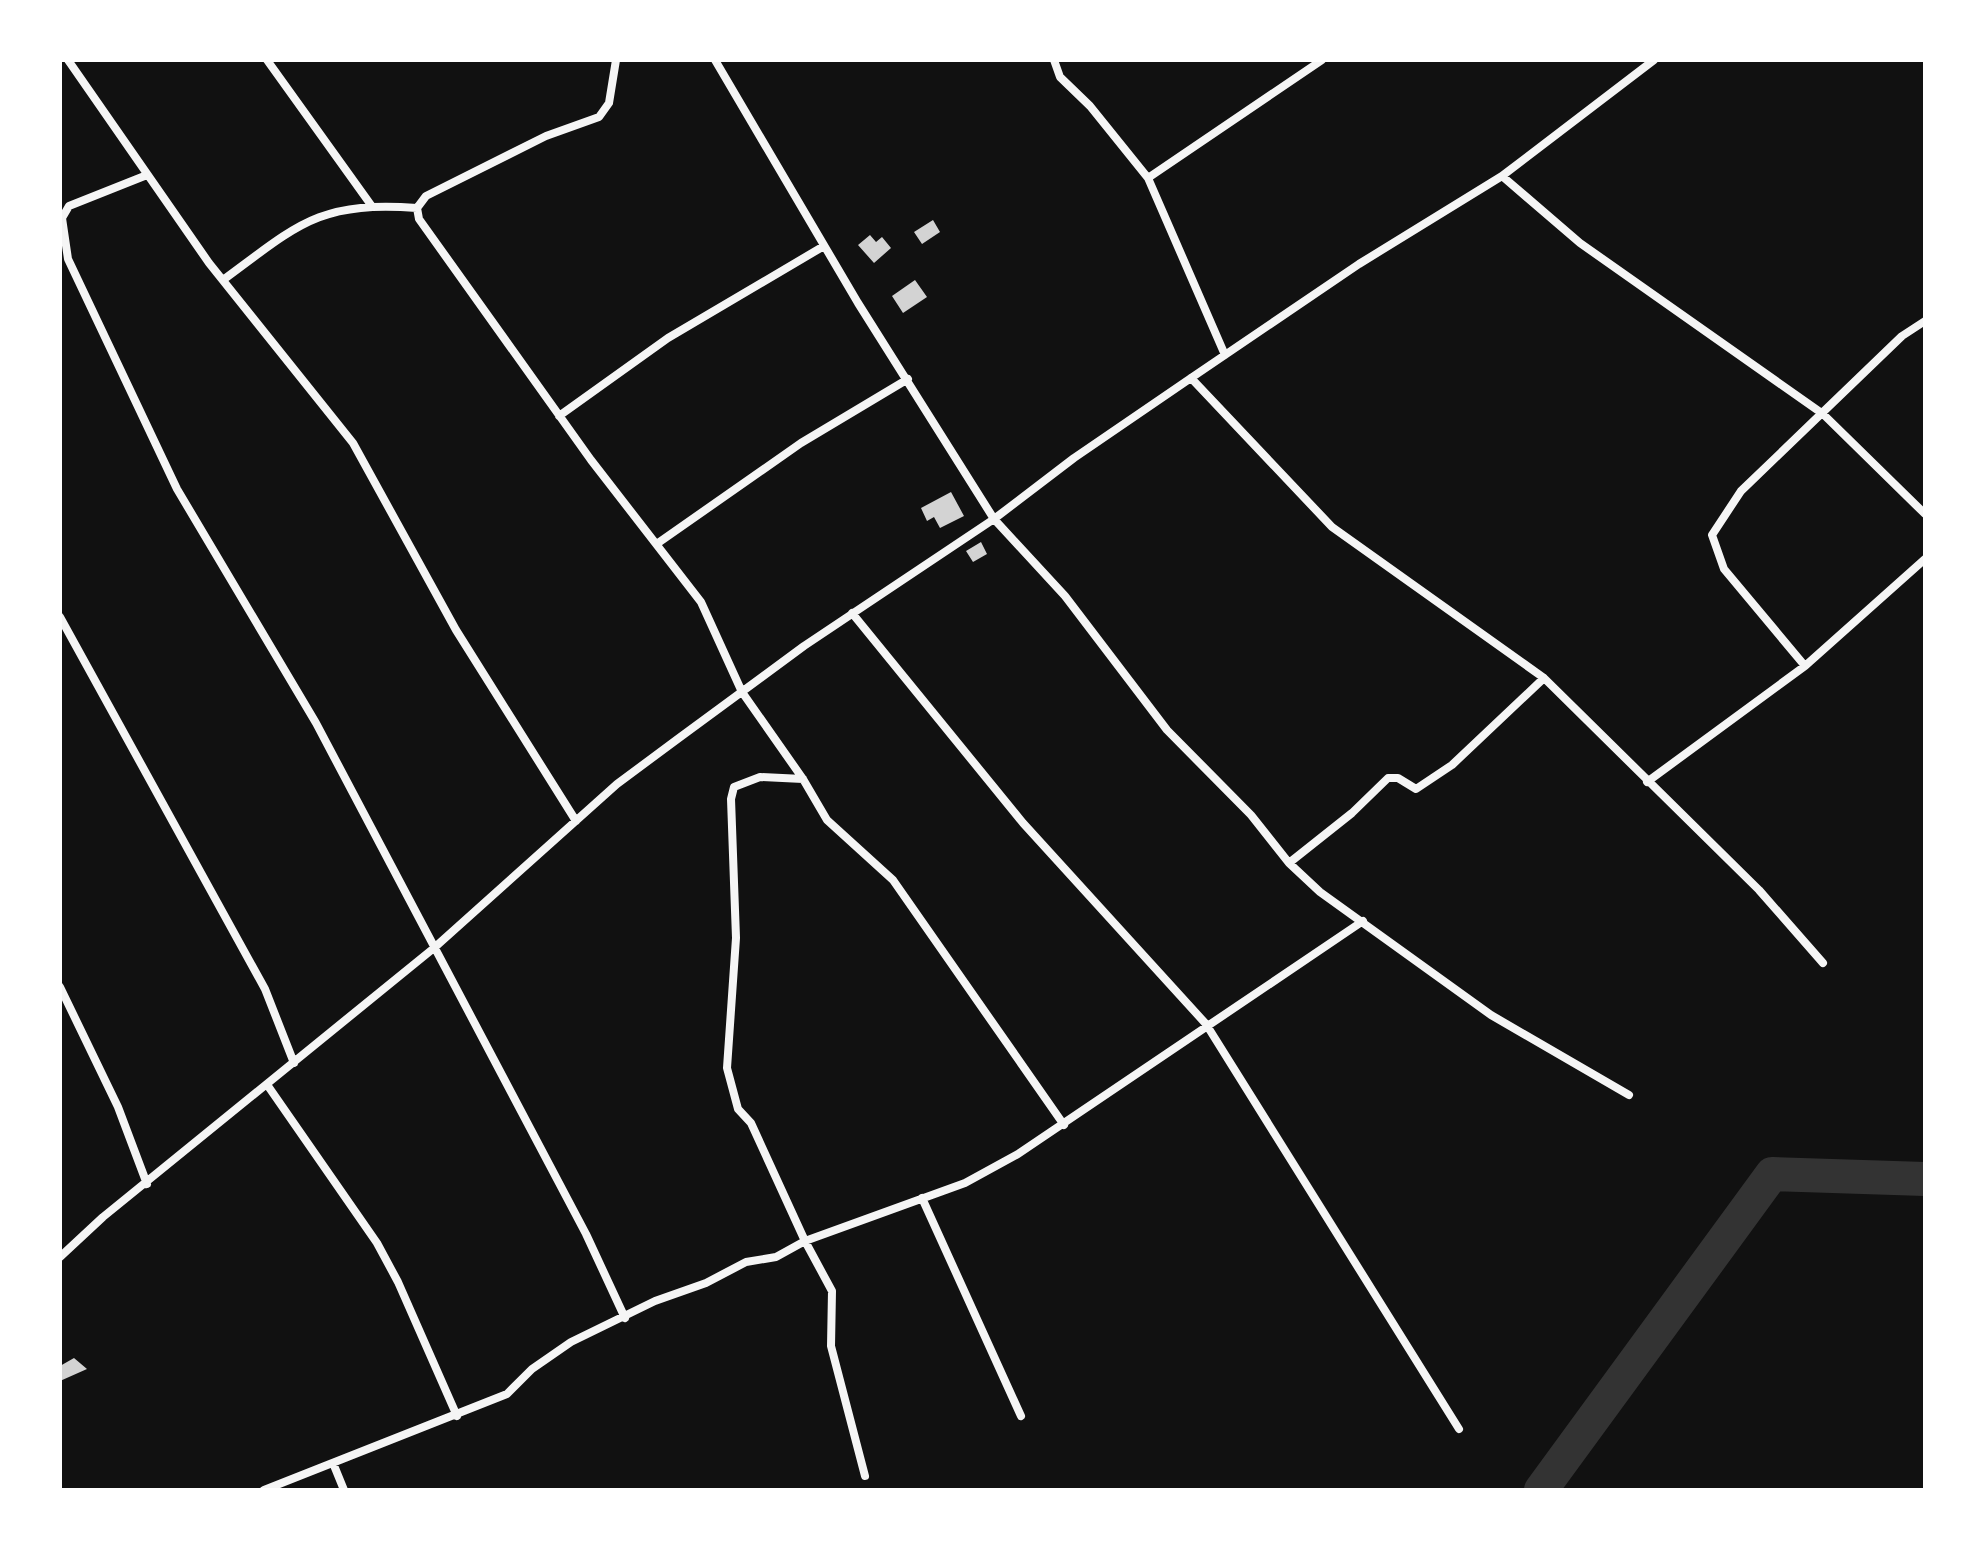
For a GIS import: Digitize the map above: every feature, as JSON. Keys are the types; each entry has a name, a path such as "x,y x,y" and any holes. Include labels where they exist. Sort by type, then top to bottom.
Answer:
{"street":[{"path":"68,60 223,280 353,443 456,630 576,821"},
{"path":"267,60 371,205"},
{"path":"616,60 609,103 599,117 546,136 426,196 417,208 419,219 559,416 701,602 742,692 803,779 827,820 893,880 1064,1125"},
{"path":"715,60 824,246 994,519 1065,596 1167,730 1251,815 1289,863 1320,892 1491,1015 1629,1095"},
{"path":"1054,60 1060,77 1090,106 1148,178 1225,355"},
{"path":"1148,178 1322,60"},
{"path":"60,1257 103,1217 268,1086 434,948 617,784 852,613 994,519 1074,458 1359,264 1502,176 1654,60"},
{"path":"147,175 69,206 62,218 68,259 177,489 316,723 586,1234 625,1318"},
{"path":"1502,176 1580,243 1823,414 1925,514"},
{"path":"223,280 293,228 336,210 371,205 417,208"},
{"path":"559,416 668,338 824,246"},
{"path":"1805,666 1724,569 1712,535 1741,491 1902,336 1925,321"},
{"path":"1191,378 1332,527 1544,678 1759,890 1823,963"},
{"path":"658,543 801,443 908,379"},
{"path":"1647,782 1805,666 1925,559"},
{"path":"852,613 1023,823 1206,1024 1459,1429"},
{"path":"60,617 265,989 294,1063"},
{"path":"1289,863 1332,831 1388,778 1398,778 1416,789 1452,765 1544,678"},
{"path":"803,779 760,777 734,787 731,799 736,938 727,1068 738,1109 751,1123 805,1241 832,1291 831,1346 865,1476"},
{"path":"264,1490 507,1394 532,1369 571,1342 687,1287 706,1283 746,1262 776,1257 805,1241 965,1183 1064,1125 1206,1024 1363,921"},
{"path":"60,987 118,1107 147,1184"},
{"path":"268,1086 377,1243 398,1282 457,1416"},
{"path":"922,1198 1021,1416"},
{"path":"333,1463 344,1490"}],"building":[{"path":"933,220 940,232 922,244 914,232"},
{"path":"870,235 876,242 882,237 891,248 874,263 858,245"},
{"path":"915,280 927,297 903,313 892,296"},
{"path":"951,492 964,516 940,528 934,517 927,521 921,508"},
{"path":"981,542 987,554 973,562 966,551"},
{"path":"74,1358 87,1369 60,1381 60,1366"}],"waterway":[{"path":"1541,1490 1772,1174 1925,1179"}]}
